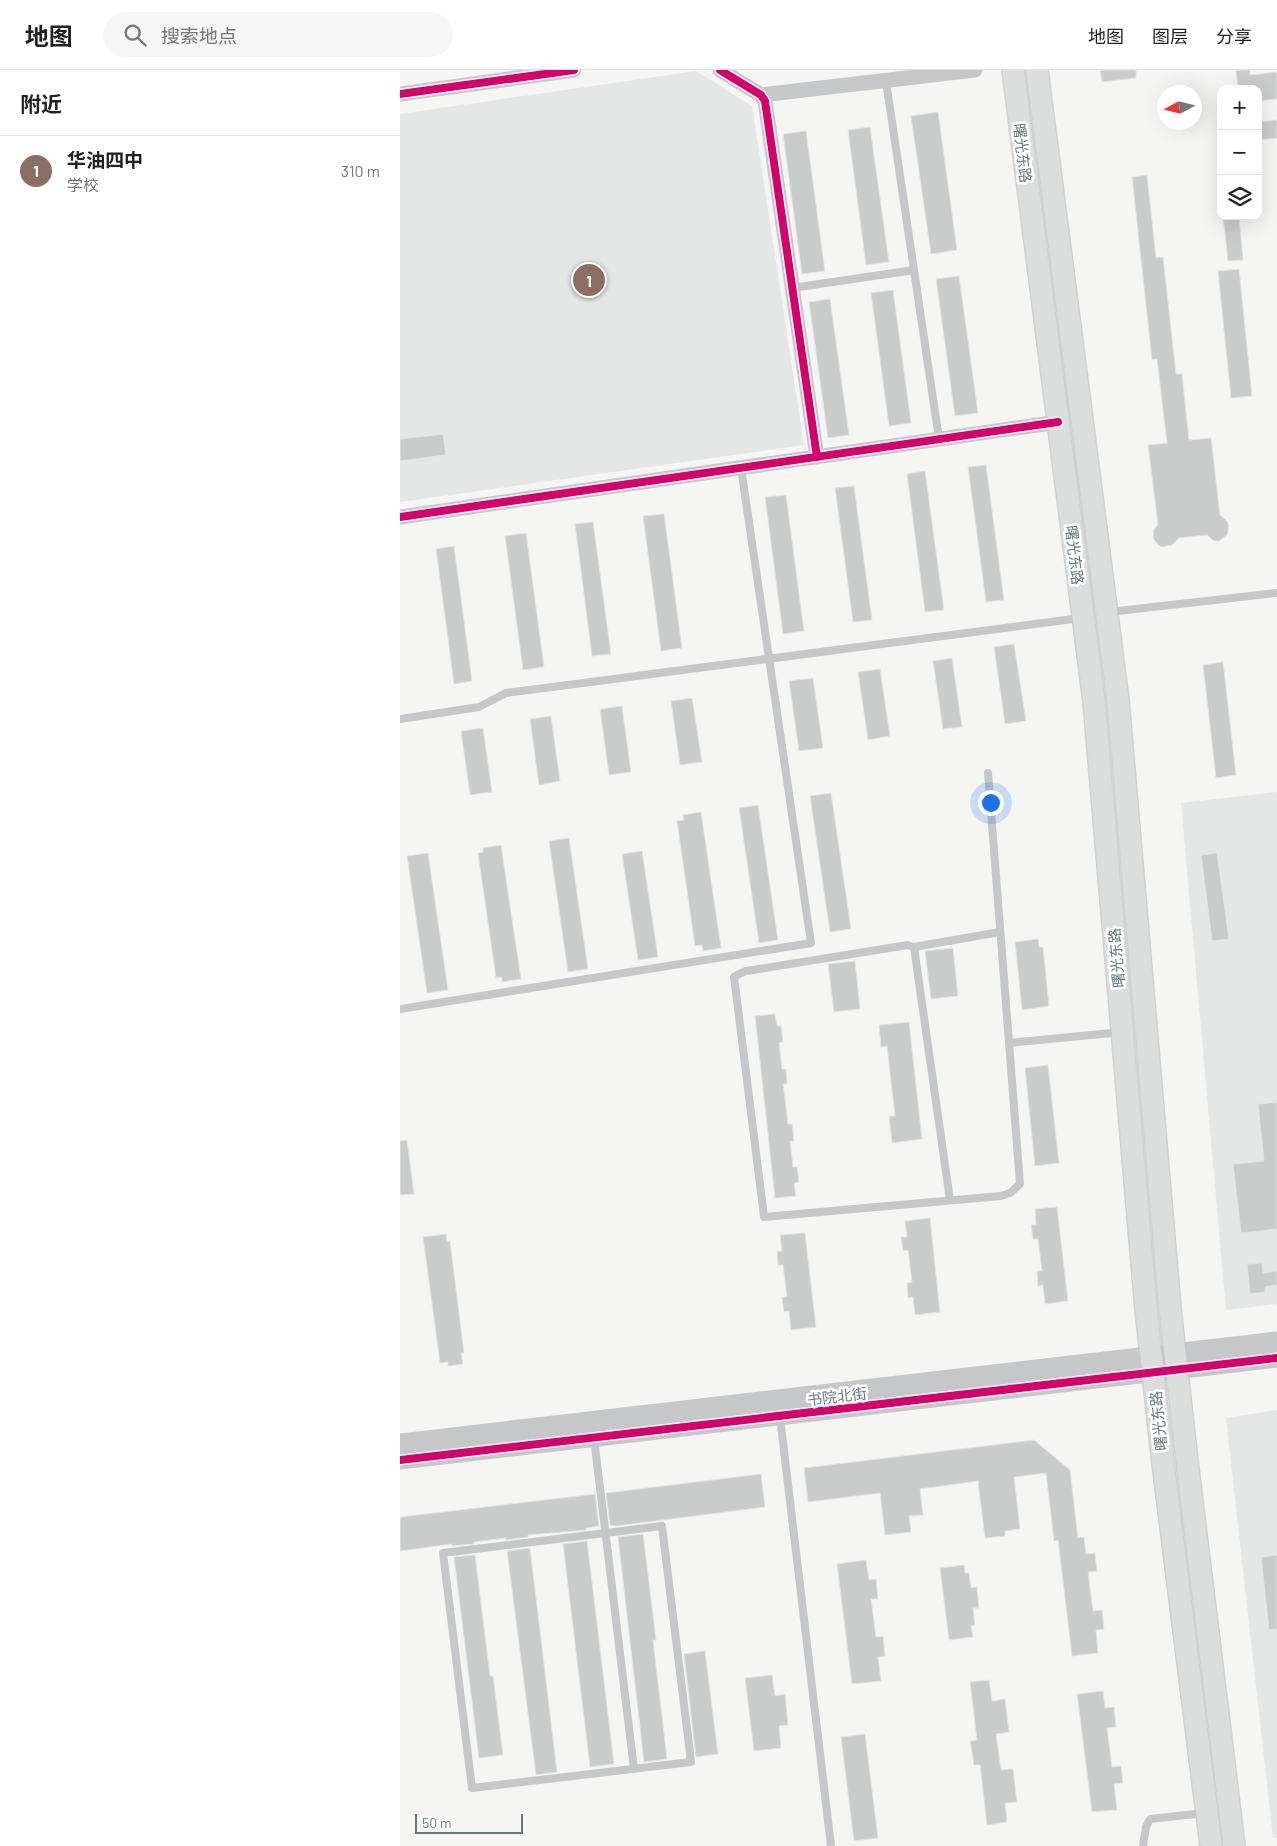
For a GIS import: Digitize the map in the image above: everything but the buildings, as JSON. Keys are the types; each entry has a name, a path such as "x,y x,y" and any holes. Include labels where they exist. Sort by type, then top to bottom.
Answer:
{"main road":[{"name":"曙光东路","path":"1013,70 1094,702 1152,1365 1211,1846"},
{"name":"曙光东路","path":"1037,70 1118,700 1176,1362 1234,1846"}],"street":[{"path":"400,94 574,70"},
{"path":"720,70 761,95 765,101 817,457"},
{"path":"761,95 975,70"},
{"path":"400,517 1058,422"},
{"name":"书院北街","path":"400,1460 780,1417 1176,1362 1277,1341"},
{"name":"书院北街","path":"1176,1362 1277,1358"},
{"name":"书院北街","path":"400,1443 1152,1365"}],"lane":[{"path":"886,81 939,439"},
{"path":"792,288 914,270"},
{"path":"400,1009 811,943 741,468"},
{"path":"1107,613 1277,594"},
{"path":"400,719 479,707 506,693 1083,618"},
{"path":"988,773 1020,1184 1010,1193 1001,1196 764,1217 734,978 746,971 908,945 914,947 1000,932"},
{"path":"914,947 950,1200"},
{"path":"1009,1043 1122,1032"},
{"path":"780,1417 831,1846"},
{"path":"594,1438 634,1769"},
{"path":"662,1526 691,1762 472,1788 444,1553 606,1533 662,1526"},
{"path":"1143,1846 1146,1827 1150,1819 1207,1813"}],"shaded area":[{"path":"696,71 752,106 804,445 400,502 400,114"},
{"path":"1277,792 1277,1304 1226,1310 1181,803"},
{"path":"1277,1410 1277,1838 1273,1838 1226,1418"}],"cycle path":[{"path":"400,94 574,70"},
{"path":"720,70 761,95 765,101 817,457"},
{"path":"400,517 1058,422"},
{"path":"400,1460 1277,1358"}],"place":[{"name":"华油四中","path":"589,280"}]}
